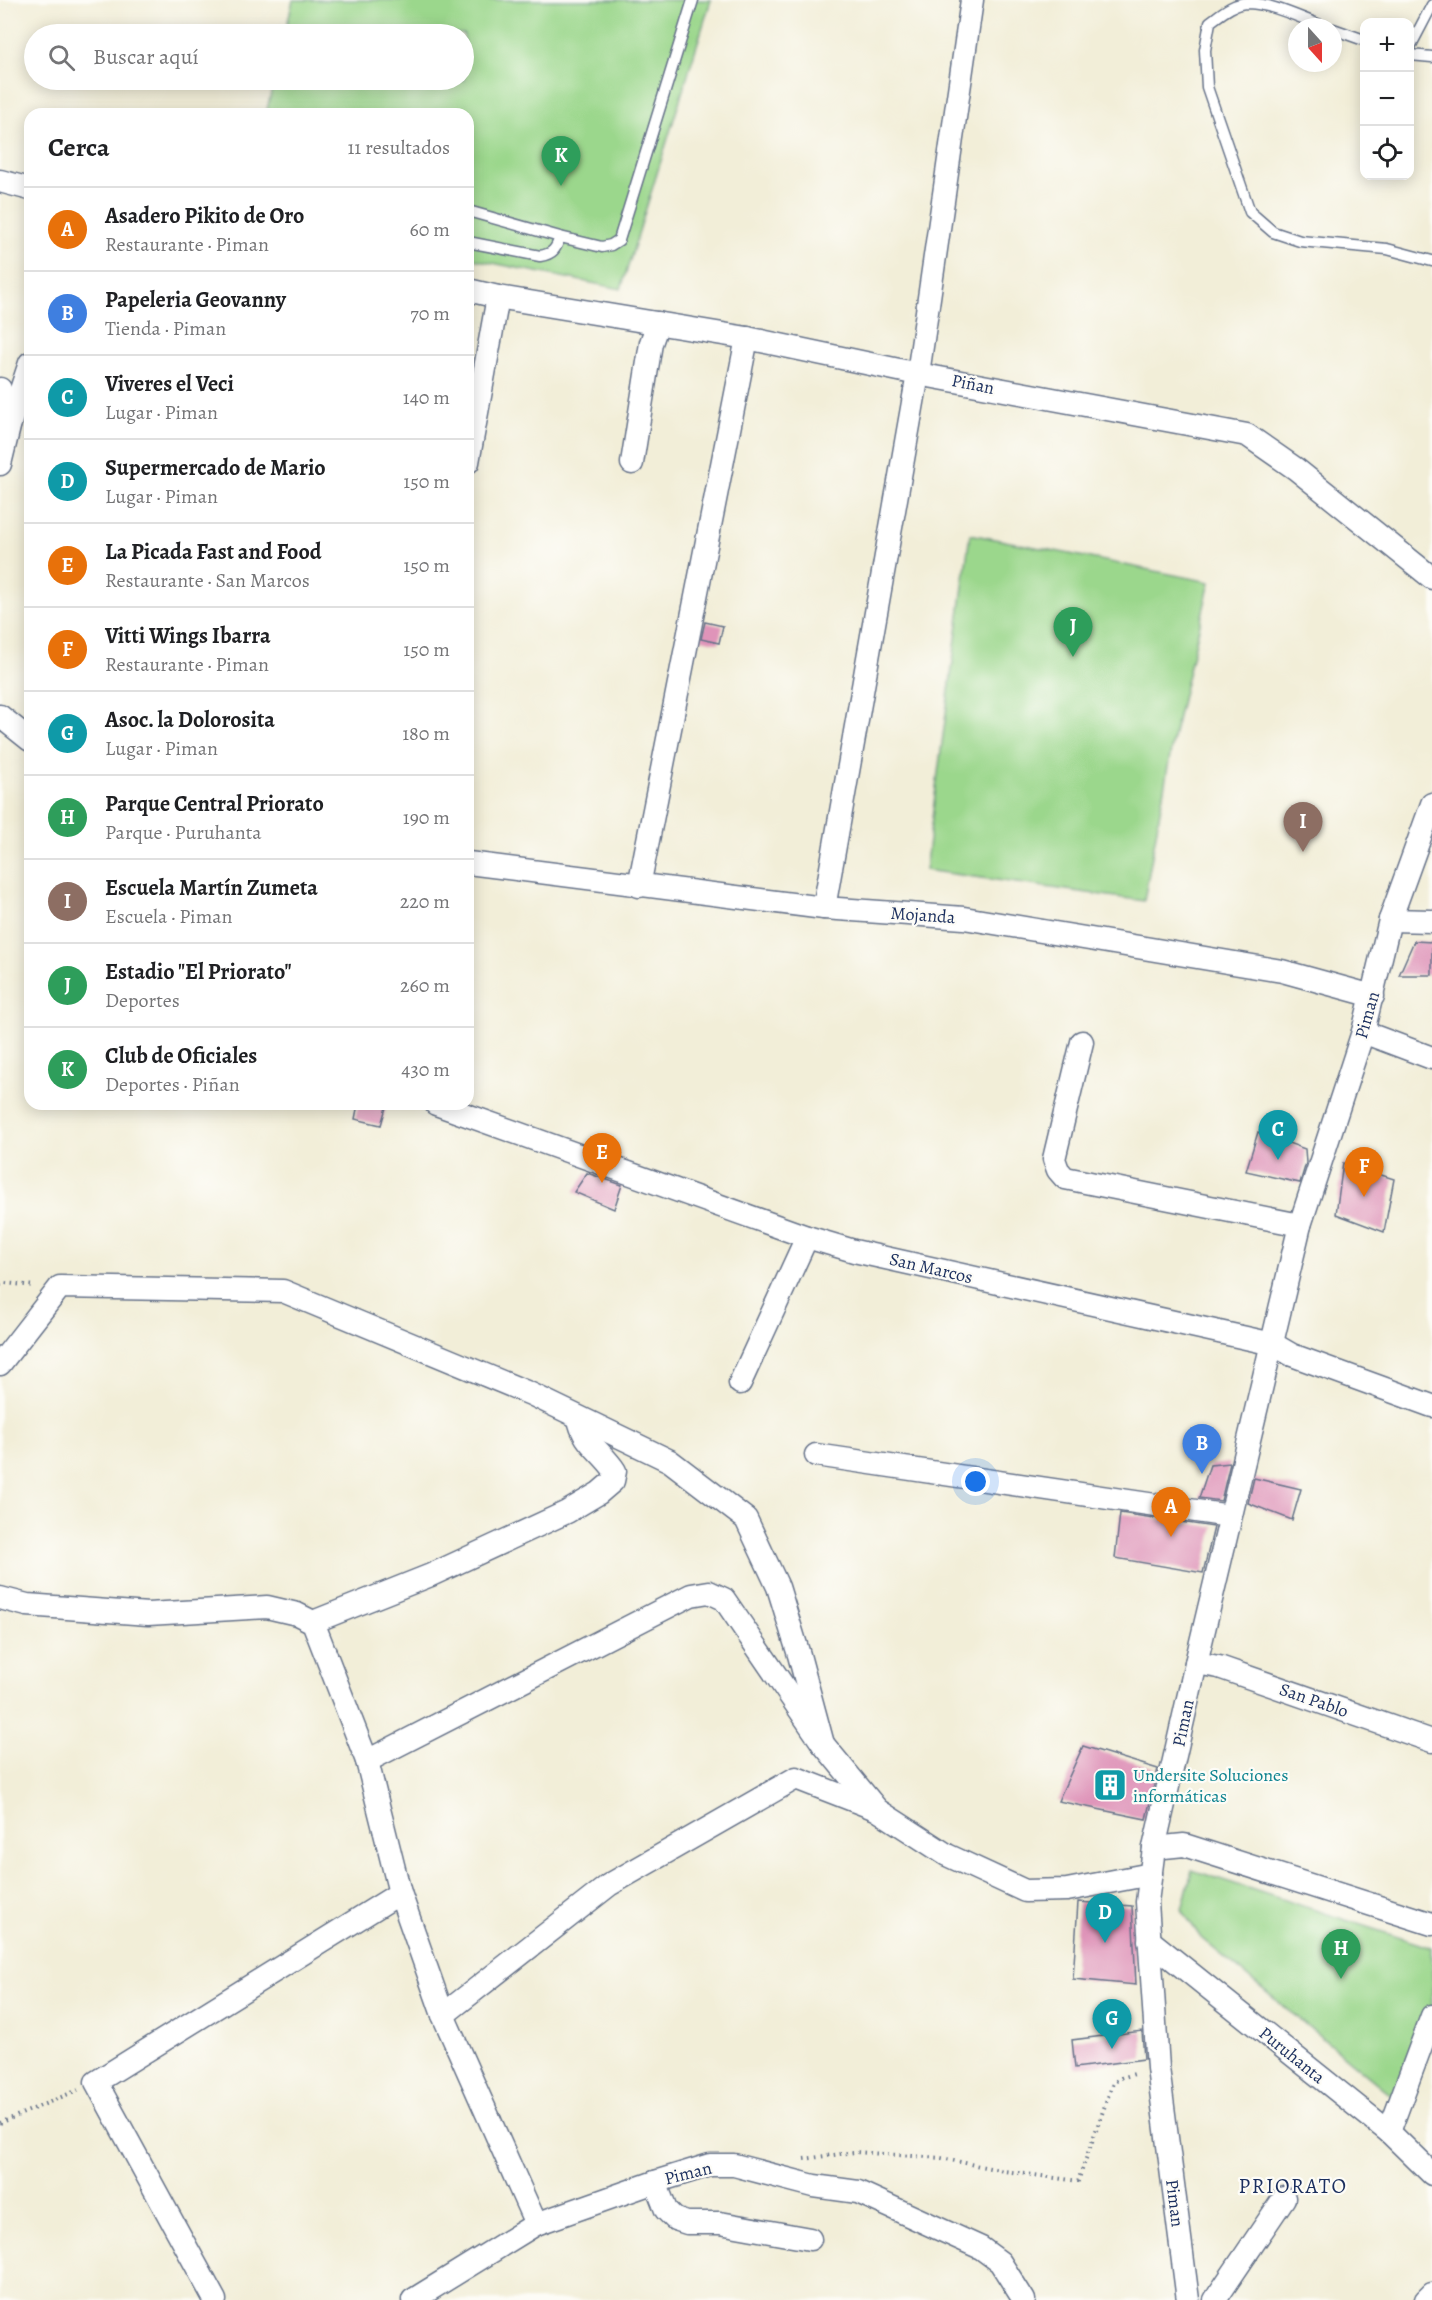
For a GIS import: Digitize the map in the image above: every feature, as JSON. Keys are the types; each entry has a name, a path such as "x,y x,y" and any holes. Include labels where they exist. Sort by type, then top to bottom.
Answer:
{"street":[{"path":"824,908 918,374 972,0"},
{"path":"0,181 24,187"},
{"name":"Piñan","path":"474,291 747,338 918,374 1247,435 1296,469 1432,578"},
{"path":"474,429 498,297"},
{"path":"632,463 651,343 658,323"},
{"path":"639,886 747,338"},
{"path":"0,464 24,381"},
{"path":"0,389 10,423"},
{"path":"0,716 24,735"},
{"name":"Piman","path":"1188,2300 1158,2068 1147,1902 1154,1848 1300,1225 1363,1032 1390,920 1432,804"},
{"name":"Mojanda","path":"474,864 824,908 964,918 1282,971 1373,996"},
{"path":"1390,920 1432,921"},
{"path":"1363,1032 1432,1058"},
{"path":"1082,1042 1054,1159 1058,1170 1065,1178 1300,1225"},
{"name":"San Marcos","path":"453,1110 807,1237 854,1251 1273,1344 1292,1355 1432,1406"},
{"path":"740,1383 807,1237"},
{"path":"0,1364 60,1287 282,1291 531,1394 670,1461 746,1519 778,1587 823,1744"},
{"path":"313,1622 431,1575 567,1512 599,1493 613,1481 615,1470 580,1429 579,1418"},
{"path":"816,1455 1230,1516"},
{"path":"367,1761 691,1595 709,1592 724,1599 823,1744 876,1809"},
{"path":"0,1598 27,1605 148,1614 267,1606 297,1614 313,1622 367,1761 399,1893 443,2015 536,2224"},
{"name":"San Pablo","path":"1196,1663 1219,1667 1432,1741"},
{"path":"443,2015 609,1885 796,1778 876,1809 947,1855 1025,1891 1067,1890 1151,1874"},
{"path":"1154,1848 1184,1845 1432,1924"},
{"path":"215,2300 96,2082 399,1893"},
{"name":"Puruhanta","path":"1149,1940 1389,2132 1432,2174"},
{"path":"1389,2132 1432,2016"},
{"name":"Piman","path":"413,2300 536,2224 710,2165 734,2165 814,2186 858,2192 981,2248 1000,2262 1024,2300"},
{"path":"655,2182 666,2210 675,2219 687,2223 720,2223 810,2239"},
{"path":"1215,2300 1284,2198"},
{"path":"1426,2300 1432,2294"}],"lane":[{"path":"474,213 602,247 619,240 693,0"},
{"path":"1300,18 1269,7 1246,3 1227,9 1210,22 1205,51 1207,87 1250,212 1273,232 1300,242 1387,249 1432,261"},
{"path":"1414,39 1432,5"},
{"path":"1342,32 1360,38"},
{"path":"1414,55 1432,57"},
{"path":"474,243 540,256 549,255 555,250 560,237"}],"path":[{"path":"0,1285 5,1283 60,1287"},
{"path":"801,2160 855,2152 941,2158 1004,2171 1078,2181 1113,2084 1121,2078 1158,2068"},
{"path":"0,2123 96,2082"}],"green space":[{"path":"293,0 711,0 621,289 474,259 474,108 267,108 272,90 474,90 474,24 287,24"},
{"path":"970,534 1210,582 1174,733 1144,901 925,870"},
{"path":"1192,1870 1432,1948 1432,2009 1396,2099 1201,1938 1182,1910"}],"building":[{"path":"705,622 723,626 719,643 701,639"},
{"path":"1414,941 1432,942 1432,975 1399,975"},
{"path":"357,1110 385,1110 381,1125 355,1119"},
{"path":"1258,1132 1305,1149 1306,1163 1300,1183 1246,1171"},
{"path":"1343,1163 1394,1179 1384,1232 1336,1214"},
{"path":"587,1173 622,1185 614,1209 574,1192"},
{"path":"1230,1463 1221,1501 1199,1498 1210,1465"},
{"path":"1254,1478 1301,1489 1292,1520 1248,1503"},
{"path":"1120,1513 1214,1527 1203,1573 1115,1558"},
{"name":"Undersite Soluciones informáticas","path":"1083,1746 1158,1769 1146,1819 1058,1801"},
{"path":"1078,1902 1132,1906 1136,1985 1073,1979"},
{"path":"1142,2031 1144,2059 1075,2068 1072,2040"}],"place":[{"name":"Club de Oficiales","path":"561,186"},
{"name":"Estadio \"El Priorato\"","path":"1073,657"},
{"name":"Escuela Martín Zumeta","path":"1303,852"},
{"name":"Viveres el Veci","path":"1278,1160"},
{"name":"La Picada Fast and Food","path":"602,1183"},
{"name":"Vitti Wings Ibarra","path":"1364,1197"},
{"name":"Papeleria Geovanny","path":"1202,1474"},
{"name":"Asadero Pikito de Oro","path":"1171,1537"},
{"name":"Undersite Soluciones informáticas","path":"1110,1785"},
{"name":"Supermercado de Mario","path":"1105,1943"},
{"name":"Parque Central Priorato","path":"1341,1979"},
{"name":"Asoc. la Dolorosita","path":"1112,2049"}],"district":[{"name":"PRIORATO","path":"1293,2186"}]}
